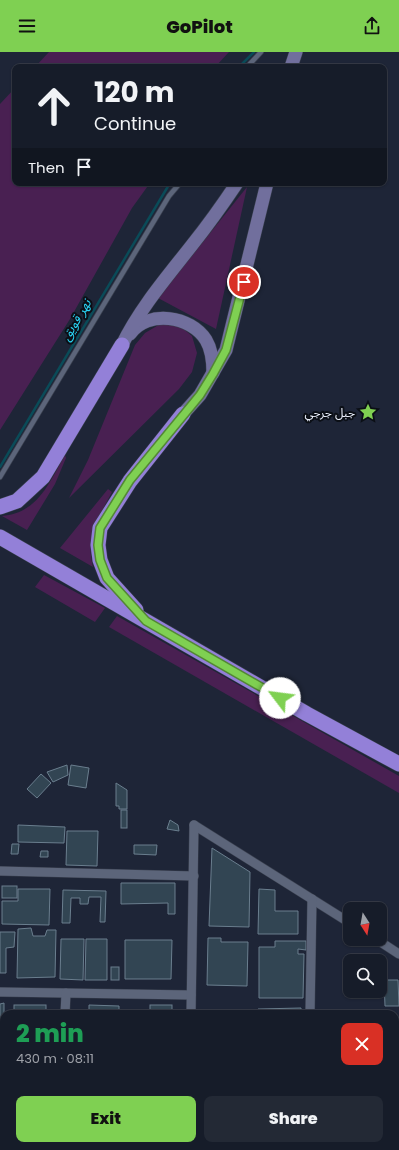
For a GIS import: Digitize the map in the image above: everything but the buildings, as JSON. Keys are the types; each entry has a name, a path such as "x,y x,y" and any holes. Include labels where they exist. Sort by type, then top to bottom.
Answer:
{"highway":[{"path":"0,507 17,501 43,477 122,345"},
{"path":"146,621 107,578 100,560 98,545 100,528 130,480 183,414"},
{"path":"0,537 307,714 399,764"}],"main road":[{"path":"292,64 296,52"},
{"path":"122,345 132,325 144,307 209,223 235,186"},
{"path":"183,414 200,395 226,350 266,186"},
{"path":"122,345 132,331 146,322 163,318 180,320 195,328 206,340 212,356 213,374"}],"street":[{"path":"191,1010 194,825 343,919"},
{"path":"0,871 194,876"},
{"path":"310,1010 312,899"},
{"path":"387,946 399,954"},
{"path":"0,992 191,995"},
{"path":"65,1010 66,993"}],"lane":[{"path":"250,64 261,52"},
{"path":"0,477 169,196 177,186"}],"shaded area":[{"path":"49,52 229,52 218,64 38,64"},
{"path":"12,91 12,186 148,186 132,208 70,319 0,430 0,104"},
{"path":"247,187 216,329 158,298"},
{"path":"162,323 180,326 192,336 197,353 192,372 179,389 69,498 88,460 135,345 145,333"},
{"path":"65,455 66,458 55,484 27,530 2,516 14,514 34,503 48,486"},
{"path":"108,489 112,492 98,519 92,536 91,556 93,567 60,548"},
{"path":"44,575 105,608 95,622 35,587"},
{"path":"117,616 399,776 399,793 109,627"}],"waterway":[{"name":"نهر قويق","path":"242,64 254,52"},
{"name":"نهر قويق","path":"0,467 168,186"}],"place":[{"name":"جبل جرجي","path":"368,412"}],"route":[{"path":"244,282 226,350 213,374 200,395 130,480 100,528 98,545 100,560 107,578 146,621 280,698"}]}
